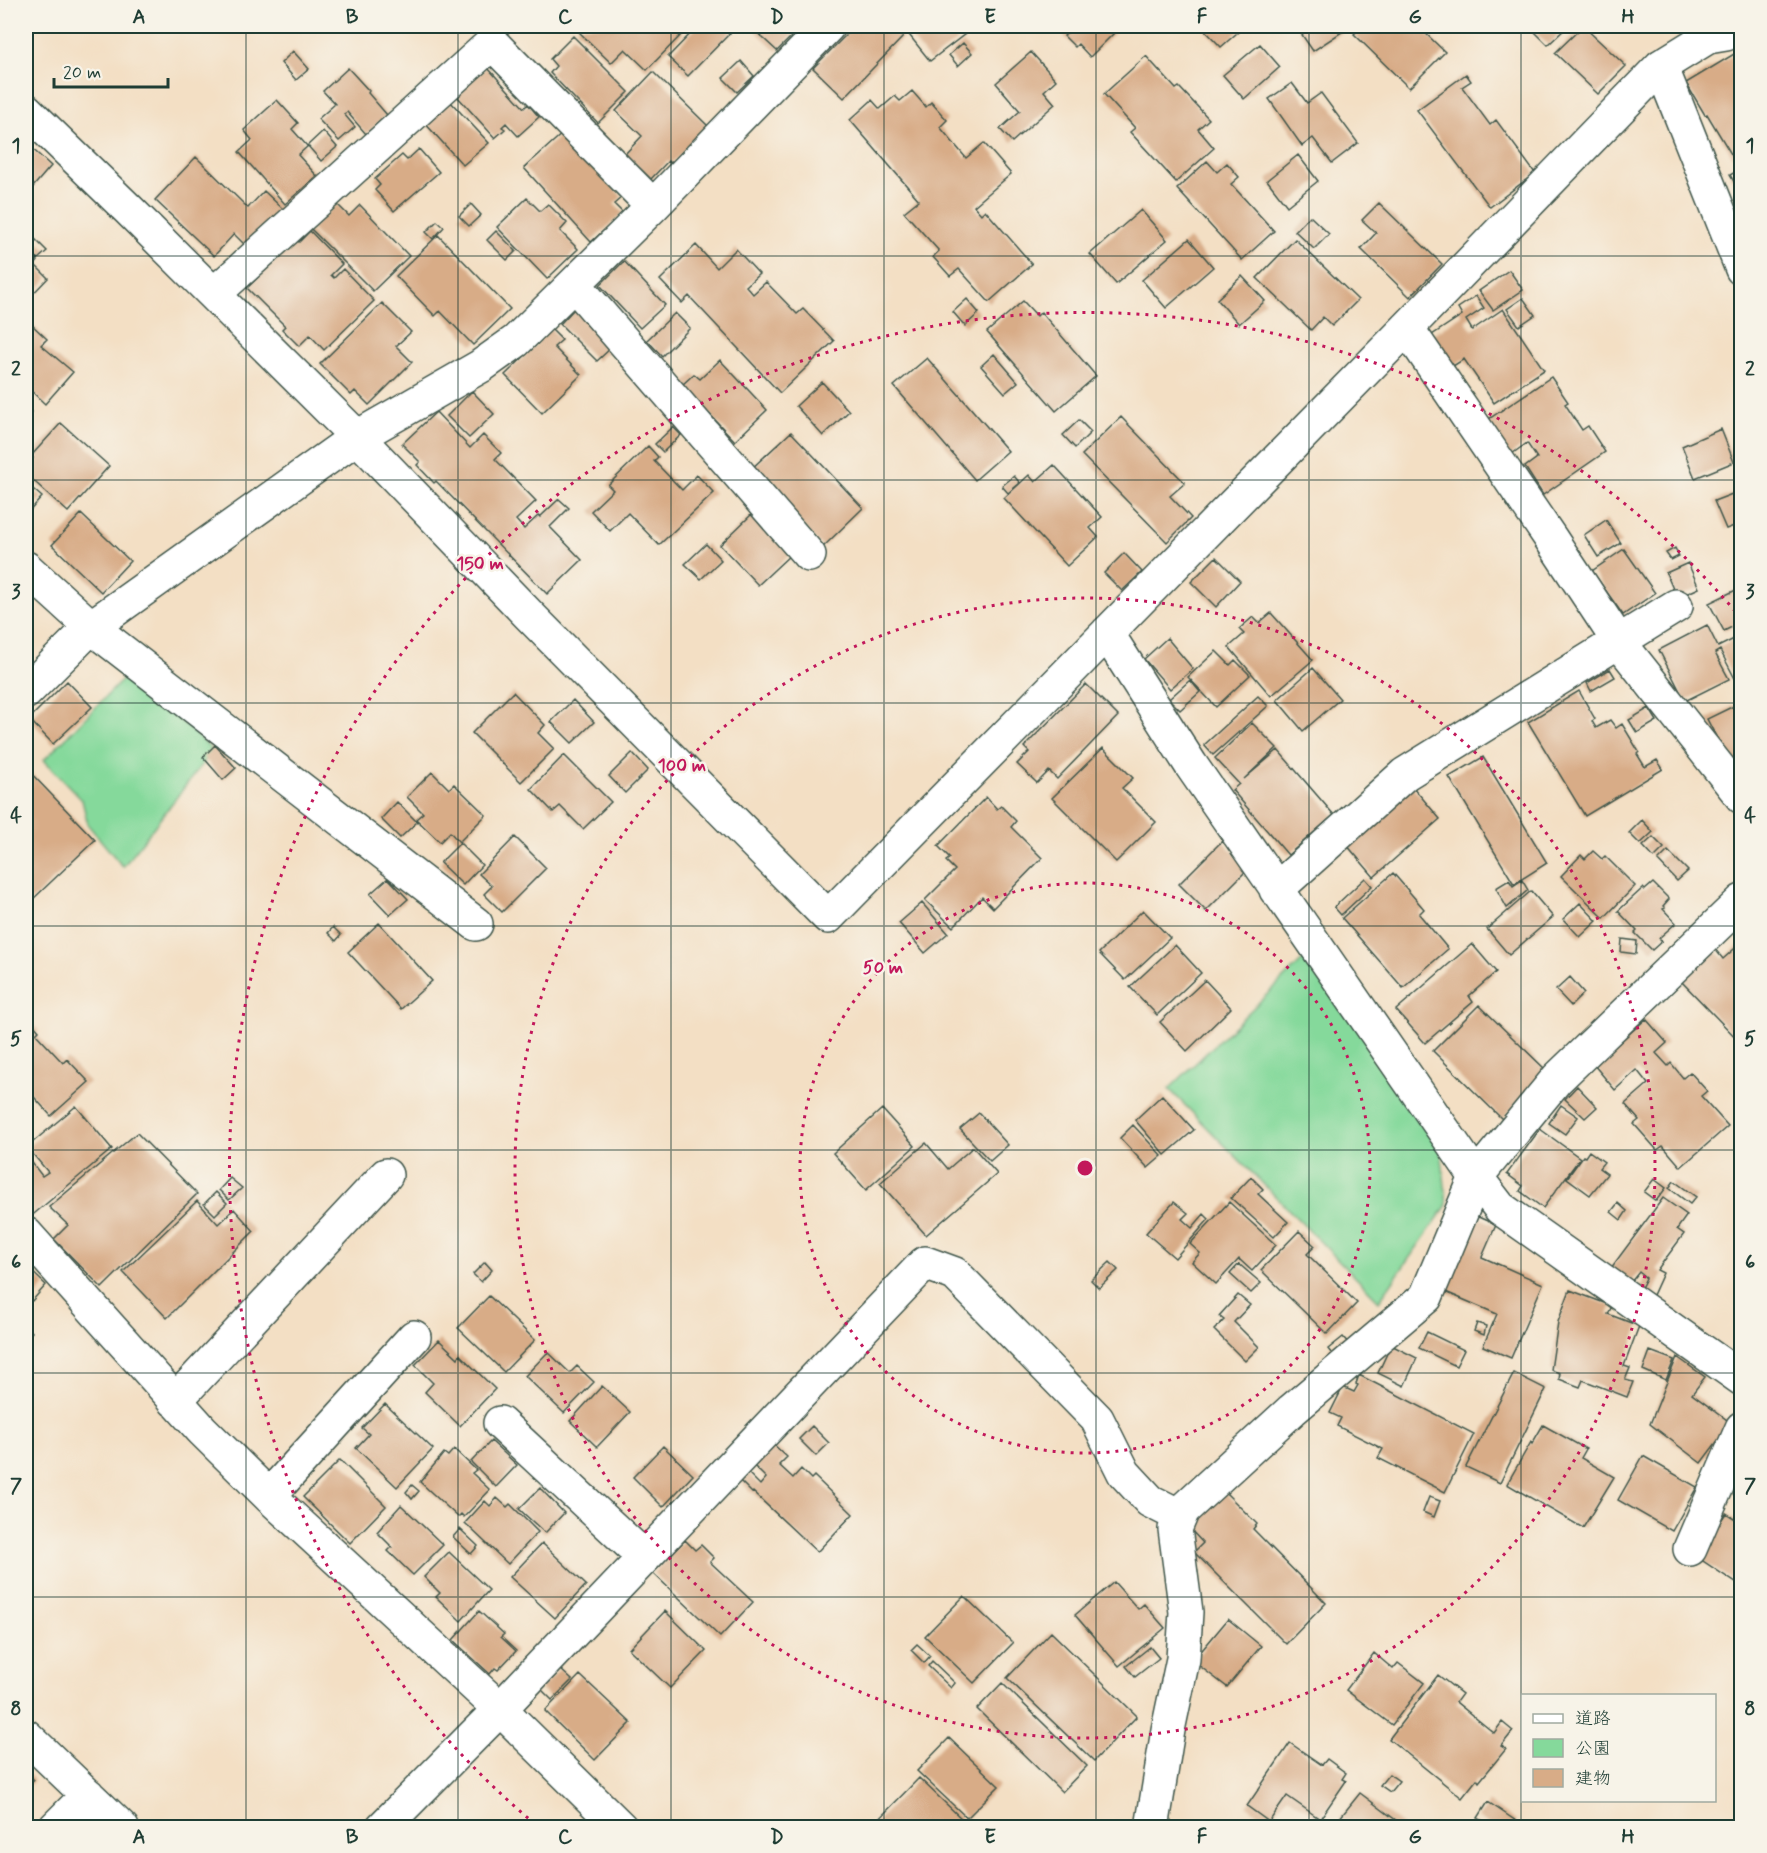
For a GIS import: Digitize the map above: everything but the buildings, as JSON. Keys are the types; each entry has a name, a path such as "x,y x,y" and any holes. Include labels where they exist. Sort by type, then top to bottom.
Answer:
{"street":[{"path":"26,692 91,627 357,437 481,366 516,341 653,206 828,26"},
{"path":"26,111 357,437 521,607 828,916 1407,328 1661,66 1708,37 1725,34 1742,26"},
{"path":"214,294 492,43 653,206"},
{"path":"1661,66 1742,269"},
{"path":"574,284 809,555"},
{"path":"1407,328 1619,642 1742,797"},
{"path":"26,568 91,627 476,924"},
{"path":"1276,890 1405,774 1676,606"},
{"path":"1107,633 1191,765 1276,890 1500,1208 1742,1379"},
{"path":"1152,1827 1183,1659 1186,1612 1175,1529 1183,1510 1276,1424 1426,1297 1476,1177 1557,1079 1742,901"},
{"path":"175,1401 386,1175"},
{"path":"26,1234 202,1430 269,1496 500,1709 621,1827"},
{"path":"382,1827 500,1709 925,1263 955,1274 1097,1419 1124,1473 1150,1501 1180,1516"},
{"path":"269,1496 414,1337"},
{"path":"500,1423 645,1557"},
{"path":"1690,1549 1742,1428"},
{"path":"26,1736 122,1827"},
{"path":"55,1827 88,1795"}],"green space":[{"path":"128,674 213,750 123,867 88,825 82,800 44,760"},
{"path":"1309,954 1441,1148 1447,1205 1379,1301 1169,1089"}]}
